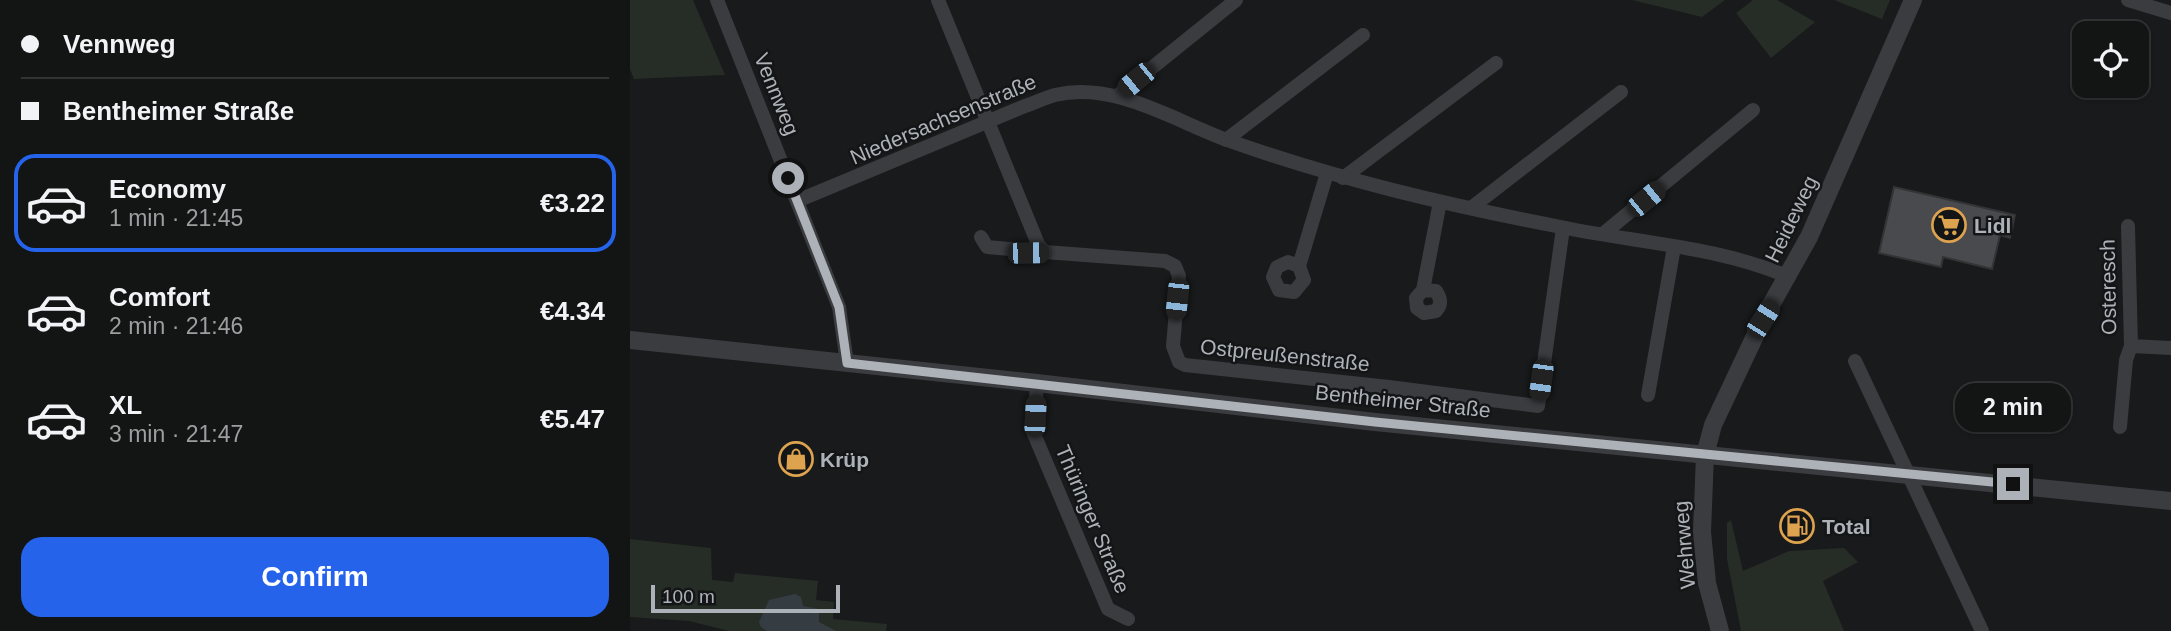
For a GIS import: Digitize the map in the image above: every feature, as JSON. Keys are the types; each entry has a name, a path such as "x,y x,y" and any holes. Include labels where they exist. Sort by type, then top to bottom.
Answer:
{"street":[{"name":"Vennweg","path":"717,0 839,307 847,363"},
{"path":"938,0 1034,237 1045,252"},
{"path":"1117,96 1236,0"},
{"name":"Heideweg","path":"1705,455 1713,425 1738,369 1818,217 1913,0"},
{"path":"2128,0 2171,13"},
{"path":"1226,139 1363,35"},
{"path":"1342,178 1496,63"},
{"path":"1471,208 1620,92"},
{"name":"Niedersachsenstraße","path":"797,201 1056,95 1083,93 1117,96 1226,139 1342,178 1563,228 1746,261 1789,276"},
{"path":"1603,234 1753,110"},
{"path":"1299,266 1327,173"},
{"path":"1423,290 1440,202"},
{"name":"Osteresch","path":"2120,427 2126,360 2131,346 2128,226"},
{"name":"Ostpreußenstraße","path":"1045,252 1165,261 1175,266 1179,276 1172,346 1174,354 1185,365 1538,406 1563,228"},
{"path":"981,237 987,247 1045,252"},
{"path":"1648,395 1674,247"},
{"name":"Bentheimer Straße","path":"630,340 1375,422 2171,501"},
{"name":"Osteresch","path":"2131,346 2171,348"},
{"path":"1855,361 1982,631"},
{"name":"Thüringer Straße","path":"1037,383 1034,434 1108,609 1128,619"},
{"name":"Wehrweg","path":"1705,455 1702,532 1707,583 1720,631"}],"shaded area":[{"path":"630,0 693,0 725,75 634,79 630,69"},
{"path":"1632,0 1725,0 1702,17"},
{"path":"1753,0 1777,0 1815,22 1771,58 1736,13"},
{"path":"1834,0 1890,0 1882,19"},
{"path":"1731,520 1743,571 1789,551 1844,548 1858,562 1823,581 1844,631 1741,631 1727,559 1727,523"},
{"path":"630,539 711,548 712,580 733,582 735,573 818,581 816,600 834,602 833,619 887,624 886,631 729,631 689,621 630,617"},
{"path":"795,594 801,597 803,606 819,609 819,622 836,631 767,631 761,627 759,622 769,600"}],"building":[{"name":"Lidl","path":"1894,187 2015,215 2010,238 2000,235 1992,269 1943,257 1941,267 1879,253"}],"place":[{"name":"Lidl","path":"1949,225"},
{"name":"Krüp","path":"796,459"},
{"name":"Total","path":"1797,526"}],"route":[{"path":"788,178 839,307 847,363 1375,422 2013,484"}]}
